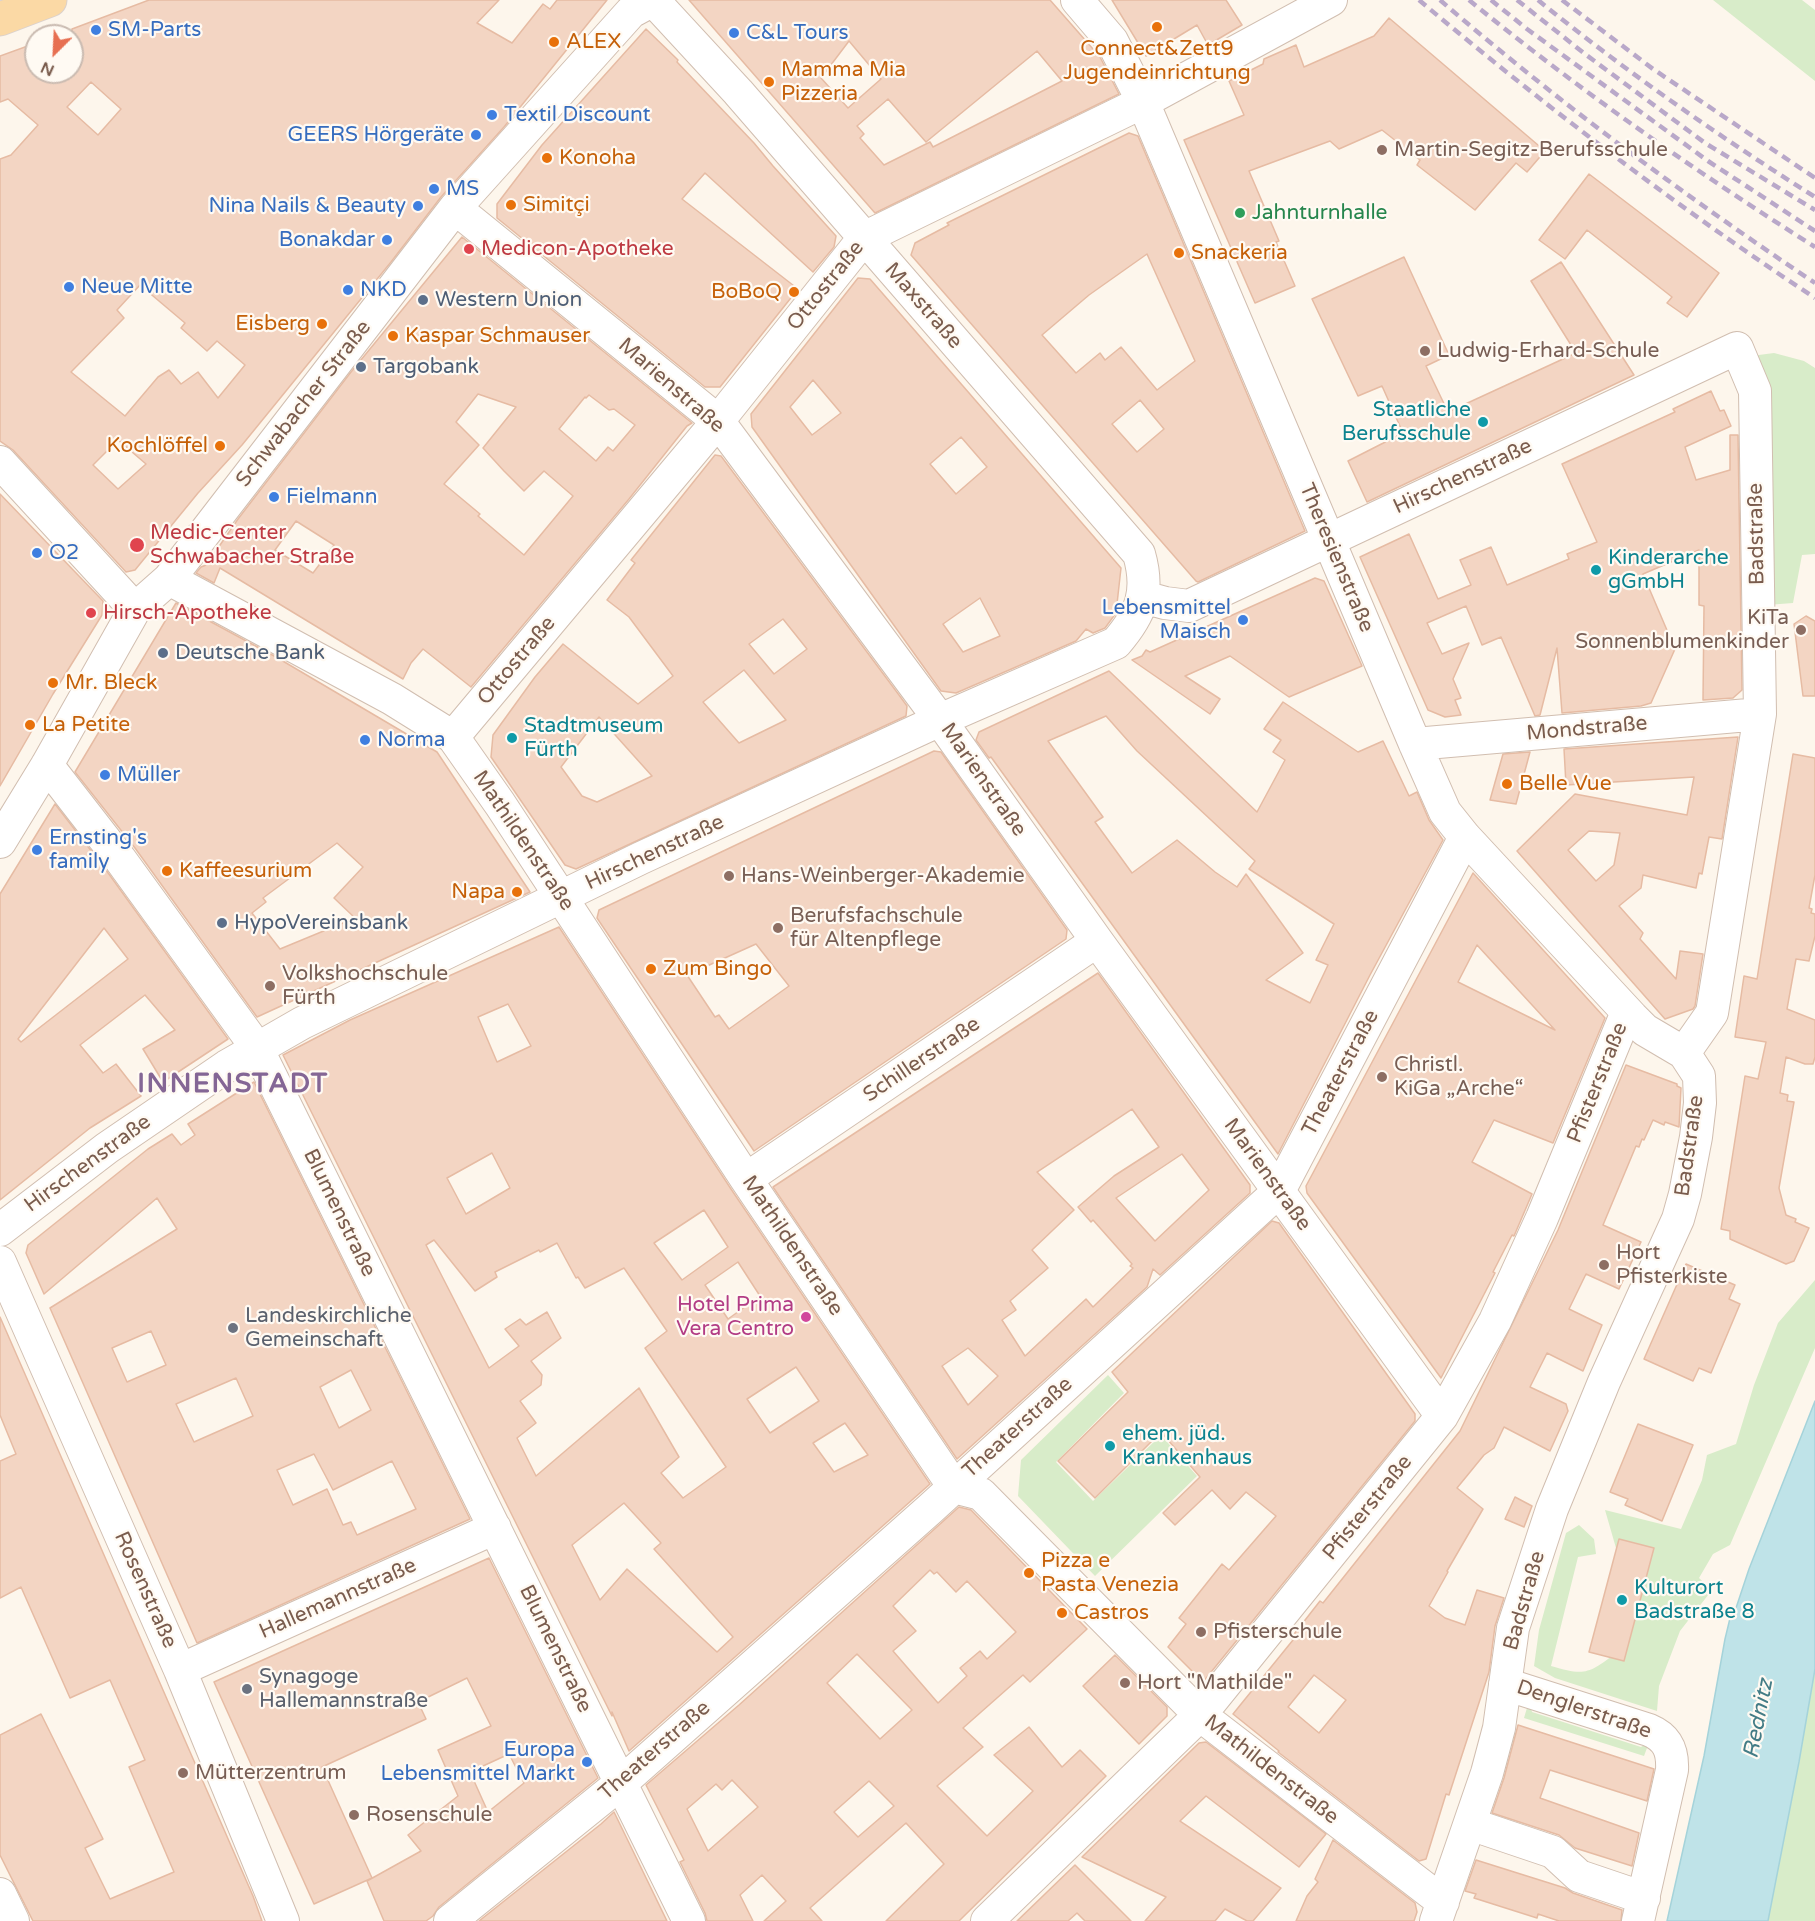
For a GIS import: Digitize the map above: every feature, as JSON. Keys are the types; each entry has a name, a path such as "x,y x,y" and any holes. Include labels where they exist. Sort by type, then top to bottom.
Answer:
{"main road":[{"path":"0,19 50,0"}],"street":[{"name":"Schwabacher Straße","path":"0,842 47,765 135,609 169,579 455,208 631,12 653,0"},
{"name":"Maxstraße","path":"653,0 738,92 1139,554 1145,574 1143,597 1131,626 1116,643"},
{"name":"Theresienstraße","path":"1077,0 1112,41 1143,102 1445,812 1465,837 1627,1012 1646,1030 1684,1053"},
{"name":"Ottostraße","path":"453,737 718,421 864,238 1143,102 1331,0"},
{"name":"Marienstraße","path":"455,208 718,421 940,720 1097,941 1442,1416"},
{"name":"Hirschenstraße","path":"1143,597 1189,606 1737,348"},
{"name":"Badstraße","path":"1440,1911 1470,1824 1499,1728 1513,1628 1552,1509 1604,1382 1678,1219 1696,1137 1700,1102 1699,1076 1684,1053 1712,1013 1760,714 1755,391 1737,348"},
{"path":"0,462 135,609"},
{"name":"Mathildenstraße","path":"169,579 392,699 453,737 954,1487 981,1494 1200,1715 1440,1911"},
{"name":"Hirschenstraße","path":"0,1230 107,1148 227,1066 302,1023 561,897 940,720 1116,643"},
{"name":"Mondstraße","path":"1415,744 1760,714"},
{"name":"Blumenstraße","path":"47,765 120,859 257,1048 689,1921"},
{"name":"Theaterstraße","path":"450,1921 621,1783 954,1487 1279,1191 1465,837"},
{"name":"Schillerstraße","path":"747,1179 1097,941"},
{"name":"Pfisterstraße","path":"987,1921 1200,1715 1442,1416 1495,1321 1538,1229 1627,1012"},
{"name":"Rosenstraße","path":"0,1262 180,1670 283,1921"},
{"name":"Hallemannstraße","path":"180,1670 495,1528"},
{"name":"Denglerstraße","path":"1506,1684 1649,1730 1661,1736 1671,1750 1672,1770 1641,1909"},
{"path":"1470,1824 1553,1852 1579,1876 1641,1909"},
{"path":"0,1894 13,1921"}],"green space":[{"path":"1713,0 1802,0 1815,10 1815,81"},
{"path":"1774,353 1804,361 1815,368 1815,554 1802,555 1793,603 1767,605 1751,356"},
{"path":"1815,1280 1815,1348 1730,1545 1713,1554 1699,1578 1712,1590 1680,1631 1659,1686 1657,1711 1555,1678 1534,1666 1539,1630 1566,1533 1579,1525 1594,1539 1596,1554 1578,1557 1551,1666 1579,1672 1586,1671 1600,1665 1617,1652 1618,1555 1605,1510 1681,1529 1702,1480 1707,1455 1736,1444 1754,1385 1778,1323"},
{"path":"1108,1375 1124,1393 1056,1462 1093,1501 1161,1435 1197,1476 1095,1576 1018,1496 1021,1460"},
{"path":"1815,1669 1815,1921 1766,1921"},
{"path":"1529,1701 1532,1712 1641,1747 1650,1740 1644,1756 1524,1718"}],"water":[{"name":"Rednitz","path":"1815,1401 1815,1669 1768,1921 1667,1921 1704,1756 1732,1610 1735,1611 1749,1569"}],"building":[{"path":"149,0 499,0 477,23 512,43 543,4 550,9 557,0 607,0 504,127 441,197 242,445 198,493 135,570 126,572 13,450 0,441 0,159 11,155 38,125 8,99 0,102 0,56 24,47 24,84 84,84 84,24","holes":["91,82 121,109 98,135 67,107","140,285 185,323 181,328 207,351 217,341 245,365 218,398 198,372 181,384 169,370 158,377 125,416 71,372 124,318 117,310","118,440 146,464 118,489 93,465"]},
{"path":"689,0 1050,0 1100,57 1119,94 875,213","holes":["849,41 881,79 848,108 821,78","1037,51 1062,81 933,147 930,142 884,165 860,138 864,134 857,126 888,99 926,142"]},
{"path":"1112,0 1226,0 1242,25 1208,45 1197,25 1146,56"},
{"path":"1389,18 1545,151 1527,172 1516,163 1475,210 1417,165 1420,160 1382,130 1339,149 1330,141 1249,171 1279,241 1276,242 1295,286 1255,303 1184,140 1244,115 1229,81 1263,64 1264,59 1296,45 1304,67 1374,36"},
{"path":"646,29 678,60 677,62 754,143 836,236 834,247 813,272 705,173 682,199 798,289 720,387 705,387 497,218 497,204 542,145"},
{"path":"1129,133 1138,136 1305,531 1196,581 911,255 915,243 949,225 947,223","holes":["1147,254 1195,361 1157,390 1121,347 1105,360 1100,353 1076,373 1042,335 1089,295","1140,400 1164,429 1137,452 1112,424"]},
{"path":"1589,174 1719,273 1687,317 1667,303 1672,297 1587,230 1565,259 1539,240"},
{"path":"462,237 692,423 687,426 629,499 471,687 423,649 411,663 403,679 220,568 214,583 196,573 201,567 211,563 209,561 238,519 351,372","holes":["478,394 516,407 483,448 524,491 544,471 573,496 524,555 444,484 479,445 456,422","589,395 609,410 614,409 635,425 613,451 608,447 596,461 559,429","296,521 334,545 313,573 275,550"]},
{"path":"1404,257 1449,355 1426,366 1448,412 1576,353 1531,281 1561,262 1634,375 1367,502 1348,461 1403,433 1382,386 1358,396 1312,299"},
{"path":"858,278 870,279 1121,568 1116,613 1105,628 1093,633 1086,629 1076,641 956,693 941,691 752,427 751,414","holes":["813,380 841,413 812,435 790,407","961,437 987,467 956,494 930,464","980,598 1000,636 963,652 943,624"]},
{"path":"1711,391 1720,411 1724,410 1731,426 1685,447 1696,480 1730,470 1730,435 1738,435 1742,690 1733,698 1703,700 1704,606 1699,605 1699,550 1643,574 1675,649 1651,703 1641,706 1562,713 1557,648 1540,715 1535,716 1501,637 1482,645 1466,606 1427,623 1442,654 1469,643 1453,679 1461,698 1455,700 1461,715 1445,717 1428,710 1360,557 1409,534 1438,599 1471,585 1460,560 1491,547 1507,585 1569,559 1567,554 1597,542 1562,464 1675,412 1673,409"},
{"path":"715,455 721,456 907,706 906,716 576,869 565,865 491,757 493,735 535,677 563,644 638,704 673,676 629,617 607,600 635,563 631,560","holes":["783,619 807,649 774,674 749,644","744,670 786,720 739,743 703,702","599,717 652,776 597,802 582,796 561,767"]},
{"path":"0,494 103,601 102,615 0,786"},
{"path":"1315,578 1324,581 1362,666 1289,697 1230,656 1185,676 1220,699 1210,714 1132,660 1142,656 1146,650 1150,652"},
{"path":"176,603 276,657 437,752 530,892 257,1017 135,848 75,772","holes":["337,843 363,867 334,898 355,918 280,949 252,913 266,902 263,898"]},
{"path":"1806,616 1815,621 1815,696 1803,696 1794,624"},
{"path":"1109,671 1257,812 1285,760 1273,752 1281,740 1264,729 1283,702 1358,752 1383,741 1409,796 1417,792 1429,820 1443,840 1370,975 1278,1154 991,757 989,758 976,740 979,732","holes":["1106,716 1137,751 1255,861 1249,869 1334,924 1316,960 1328,965 1310,1003 1266,980 1303,953 1246,874 1237,887 1177,840 1132,873 1095,822 1103,817 1048,741"]},
{"path":"1738,737 1722,839 1709,837 1702,874 1699,873 1696,888 1643,875 1641,888 1619,906 1643,933 1640,939 1676,979 1680,951 1703,954 1693,1009 1665,1019 1517,851 1575,794 1687,815 1694,777 1566,785 1564,749","holes":["1589,831 1620,833 1614,865 1596,881 1568,850"]},
{"path":"934,751 941,752 1067,930 1066,939 754,1151 597,918 599,910","holes":["756,944 789,986 729,1029 719,1015 715,1017 687,975"]},
{"path":"1530,752 1516,804 1490,800 1503,754"},
{"path":"1793,754 1815,758 1815,875 1809,908 1812,909 1811,913 1815,914 1815,936 1809,961 1796,959 1787,1009 1815,1020 1815,1057 1813,1064 1805,1064 1786,1057 1780,1093 1788,1095 1787,1101 1794,1102 1779,1188 1786,1215 1809,1228 1794,1261 1786,1264 1730,1239 1730,1231 1721,1229 1745,1076 1758,1079 1766,1042 1735,1037 1744,976 1757,979"},
{"path":"55,804 106,870 228,1039 163,1082 143,1049 175,1030 145,995 80,1045 103,1073 116,1064 141,1096 90,1128 0,1200 0,894","holes":["104,928 128,959 21,1042 18,1039"]},
{"path":"1473,873 1605,1018 1553,1143 1494,1120 1472,1162 1532,1194 1514,1236 1512,1235 1441,1378 1307,1193 1306,1186","holes":["1477,945 1555,1030 1458,982"]},
{"path":"559,927 731,1189 930,1484 629,1751 612,1712 612,1716 283,1055 350,1020","holes":["508,1004 531,1046 497,1062 478,1017","492,1153 510,1188 466,1214 447,1178","704,1210 728,1247 682,1280 654,1243","434,1240 475,1291 497,1277 495,1272 557,1243 576,1278 578,1277 585,1288 624,1268 667,1331 645,1348 726,1467 683,1498 661,1473 679,1457 639,1388 536,1476 517,1438 536,1423 520,1401 541,1385 542,1375 531,1361 561,1338 547,1312 526,1325 520,1319 505,1329 519,1346 489,1368 426,1245","738,1262 760,1296 728,1319 705,1285","796,1367 819,1401 770,1433 747,1399","845,1423 868,1455 834,1472 813,1443","624,1503 661,1543 654,1549 733,1637 717,1652 627,1569 600,1600 572,1545"]},
{"path":"1098,973 1250,1185 1250,1193 1160,1275 1153,1269 1147,1287 957,1459 773,1187","holes":["1132,1109 1159,1147 1114,1176 1078,1207 1091,1222 1093,1220 1133,1268 1093,1307 1086,1299 1025,1356 1002,1320 1016,1310 1010,1301 1048,1268 1032,1250 1074,1210 1037,1172","1182,1154 1209,1190 1155,1241 1116,1198","968,1348 998,1376 968,1405 942,1366"]},
{"path":"1626,1065 1677,1084 1681,1088 1679,1127 1665,1122 1664,1125 1653,1120 1644,1140 1642,1139 1639,1147 1636,1146 1603,1225 1641,1242 1619,1289 1586,1274 1569,1309 1602,1325 1583,1371 1547,1353 1530,1387 1566,1404 1568,1411 1550,1451 1504,1427 1494,1448 1484,1455 1457,1488 1483,1509 1429,1606 1445,1618 1465,1625 1477,1590 1504,1598 1495,1626 1489,1672 1426,1859 1419,1861 1278,1752 1233,1714 1293,1640 1291,1638 1320,1601 1323,1603 1460,1431 1558,1230","holes":["1314,1675 1346,1700 1319,1733 1288,1707"]},
{"path":"254,1082 470,1519 197,1643 50,1308 177,1229 157,1198 44,1294 26,1253 28,1245 148,1149 172,1134 181,1145 195,1135 188,1124","holes":["151,1331 166,1365 127,1382 112,1348","351,1370 371,1410 339,1428 320,1387","236,1378 253,1416 194,1442 176,1404","314,1454 333,1490 392,1461 416,1509 357,1535 351,1522 343,1525 327,1489 293,1505 277,1470"]},
{"path":"1272,1221 1279,1223 1415,1414 1415,1421 1203,1682 1168,1647 1186,1624 1179,1618 1222,1564 1229,1570 1276,1516 1246,1492 1230,1509 1212,1490 1175,1525 1163,1513 1200,1477 1161,1432 1095,1498 1058,1461 1128,1392 1112,1372"},
{"path":"1686,1264 1735,1285 1729,1299 1740,1304 1711,1373 1699,1368 1693,1381 1644,1359"},
{"path":"0,1317 262,1921 33,1921 0,1855 0,1735 41,1714 103,1839 85,1848 110,1899 174,1872 129,1767 145,1760 110,1680 70,1698 21,1587 0,1598 0,1461 16,1454 0,1415"},
{"path":"1638,1424 1693,1445 1662,1521 1625,1505 1628,1499 1610,1492"},
{"path":"1515,1497 1532,1506 1524,1527 1505,1519"},
{"path":"959,1507 971,1510 1087,1629 1030,1682 1023,1675 963,1728 983,1747 937,1786 987,1836 1033,1791 994,1755 1029,1727 1062,1767 1080,1750 1106,1776 959,1921 886,1921 944,1864 906,1823 810,1908 822,1921 764,1921 786,1901 762,1875 740,1895 753,1921 707,1921 680,1862 684,1860 646,1785 739,1705","holes":["930,1570 934,1574 937,1572 956,1592 967,1581 1016,1632 987,1659 980,1651 960,1668 967,1676 938,1703 893,1651 916,1631 893,1606","857,1654 912,1710 880,1739 827,1683","732,1780 758,1807 708,1851 687,1809 716,1784 722,1790","869,1781 894,1806 858,1837 834,1812"]},
{"name":"Kulturort Badstraße 8","path":"1619,1539 1654,1548 1624,1661 1589,1652"},
{"path":"489,1558 598,1778 439,1907 426,1921 384,1921 367,1881 421,1851 408,1835 458,1796 438,1750 491,1726 467,1678 418,1702 426,1719 322,1767 372,1878 314,1904 214,1682","holes":["509,1754 524,1783 488,1812 470,1772"]},
{"path":"1115,1655 1167,1707 1167,1716 1139,1744 1083,1686"},
{"path":"1518,1725 1654,1769 1647,1801 1550,1770 1540,1798 1639,1833 1632,1866 1575,1848 1559,1835 1492,1813"},
{"path":"1206,1742 1326,1834 1299,1867 1206,1796 1180,1821 1281,1888 1253,1921 1247,1921 1225,1909 1215,1921 1145,1921 1166,1897 1082,1857 1199,1743"},
{"path":"614,1812 667,1921 479,1921 601,1824"},
{"path":"1333,1840 1415,1903 1417,1912 1414,1921 1296,1921 1307,1896 1318,1882 1315,1879"},
{"path":"1476,1860 1565,1888 1622,1910 1621,1921 1559,1921 1538,1914 1537,1918 1474,1898 1476,1894 1465,1891"},
{"path":"1075,1865 1131,1921 1085,1921 1077,1913 1068,1921 1017,1921"}],"railway":[{"path":"1419,0 1612,155 1815,298"},
{"path":"1440,0 1530,75 1623,147 1815,283"},
{"path":"1469,0 1638,129 1815,247"},
{"path":"1491,0 1527,29 1708,161 1815,231"},
{"path":"1517,0 1585,54 1705,143 1815,210"},
{"path":"1538,0 1673,103 1815,197"},
{"path":"1562,0 1653,69 1815,178"}],"place":[{"name":"Connect&Zett9 Jugendeinrichtung","path":"1157,27"},
{"name":"SM-Parts","path":"96,30"},
{"name":"C&L Tours","path":"734,33"},
{"name":"ALEX","path":"554,42"},
{"name":"Mamma Mia Pizzeria","path":"769,82"},
{"name":"Textil Discount","path":"492,115"},
{"name":"GEERS Hörgeräte","path":"476,135"},
{"name":"Martin-Segitz-Berufsschule","path":"1382,150"},
{"name":"Konoha","path":"547,158"},
{"name":"MS","path":"434,189"},
{"name":"Simitçi","path":"511,205"},
{"name":"Nina Nails & Beauty","path":"418,206"},
{"name":"Jahnturnhalle","path":"1240,213"},
{"name":"Bonakdar","path":"387,240"},
{"name":"Medicon-Apotheke","path":"469,249"},
{"name":"Snackeria","path":"1179,253"},
{"name":"Neue Mitte","path":"69,287"},
{"name":"NKD","path":"348,290"},
{"name":"BoBoQ","path":"794,292"},
{"name":"Western Union","path":"423,300"},
{"name":"Eisberg","path":"322,324"},
{"name":"Kaspar Schmauser","path":"393,336"},
{"name":"Ludwig-Erhard-Schule","path":"1425,351"},
{"name":"Targobank","path":"361,367"},
{"name":"Staatliche Berufsschule","path":"1483,422"},
{"name":"Kochlöffel","path":"220,446"},
{"name":"Fielmann","path":"274,497"},
{"name":"Medic-Center Schwabacher Straße","path":"137,545"},
{"name":"O2","path":"37,553"},
{"name":"Kinderarche gGmbH","path":"1596,570"},
{"name":"Hirsch-Apotheke","path":"91,613"},
{"name":"Lebensmittel Maisch","path":"1243,620"},
{"name":"KiTa Sonnenblumenkinder","path":"1801,630"},
{"name":"Deutsche Bank","path":"163,653"},
{"name":"Mr. Bleck","path":"53,683"},
{"name":"La Petite","path":"30,725"},
{"name":"Stadtmuseum Fürth","path":"512,738"},
{"name":"Norma","path":"365,740"},
{"name":"Müller","path":"105,775"},
{"name":"Belle Vue","path":"1507,784"},
{"name":"Ernsting's family","path":"37,850"},
{"name":"Kaffeesurium","path":"167,871"},
{"name":"Hans-Weinberger-Akademie","path":"729,876"},
{"name":"Napa","path":"517,892"},
{"name":"HypoVereinsbank","path":"222,923"},
{"name":"Berufsfachschule für Altenpflege","path":"778,928"},
{"name":"Zum Bingo","path":"651,969"},
{"name":"Volkshochschule Fürth","path":"270,986"},
{"name":"Christl. KiGa „Arche“","path":"1382,1077"},
{"name":"Hort Pfisterkiste","path":"1604,1265"},
{"name":"Hotel Prima Vera Centro","path":"806,1317"},
{"name":"Landeskirchliche Gemeinschaft","path":"233,1328"},
{"name":"ehem. jüd. Krankenhaus","path":"1110,1446"},
{"name":"Pizza e Pasta Venezia","path":"1029,1573"},
{"name":"Kulturort Badstraße 8","path":"1622,1600"},
{"name":"Castros","path":"1062,1613"},
{"name":"Pfisterschule","path":"1201,1632"},
{"name":"Hort \"Mathilde\"","path":"1125,1683"},
{"name":"Synagoge Hallemannstraße","path":"247,1689"},
{"name":"Europa Lebensmittel Markt","path":"587,1762"},
{"name":"Mütterzentrum","path":"183,1773"},
{"name":"Rosenschule","path":"354,1815"}],"district":[{"name":"INNENSTADT","path":"233,1085"}]}
